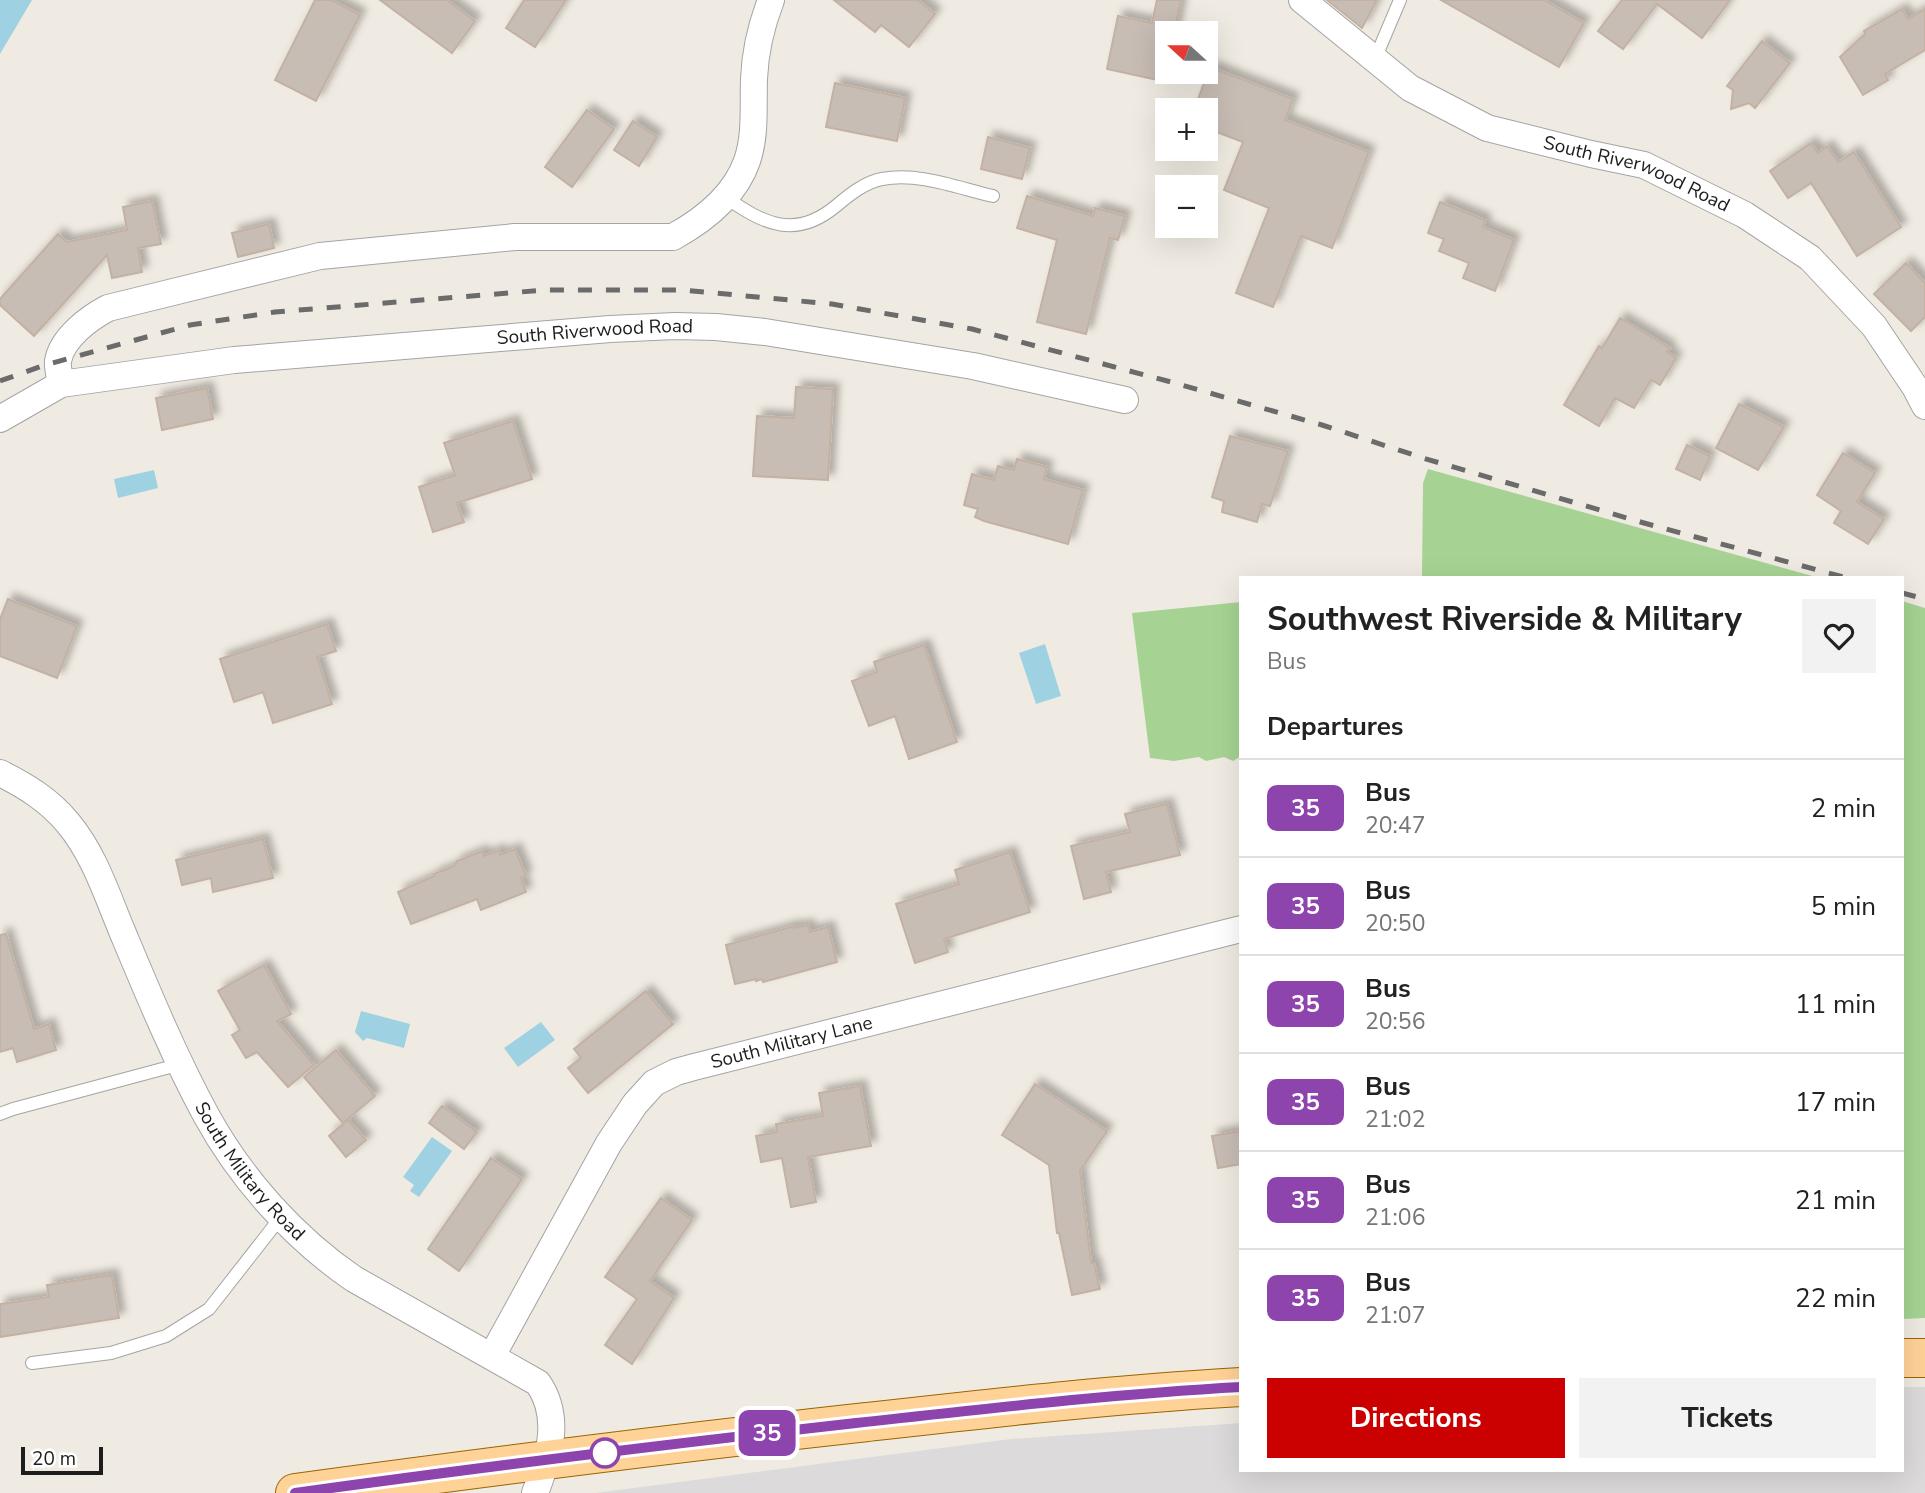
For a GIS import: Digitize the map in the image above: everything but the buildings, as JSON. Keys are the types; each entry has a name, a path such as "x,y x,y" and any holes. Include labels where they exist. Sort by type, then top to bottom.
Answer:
{"main road":[{"path":"1904,1358 1925,1357"},
{"path":"295,1493 542,1476 994,1408 1151,1392 1239,1387"}],"street":[{"path":"61,384 57,363 65,345 88,321 108,308 320,256 515,237 673,237 691,227 731,191 747,161 753,135 754,76 758,42 771,0"},
{"name":"South Riverwood Road","path":"1302,0 1410,88 1487,128 1644,164 1745,215 1810,258 1874,326 1925,406"},
{"name":"South Riverwood Road","path":"0,419 61,384 234,360 675,326 765,332 973,366 1125,400"},
{"name":"South Military Road","path":"0,773 30,788 50,804 84,845 206,1116 236,1162 281,1217 311,1247 354,1279 538,1383 546,1395 552,1427 542,1476"},
{"name":"South Military Lane","path":"492,1356 609,1143 635,1104 654,1083 694,1067 1239,930"}],"lane":[{"path":"1375,59 1400,0"},
{"path":"725,197 762,220 793,226 812,223 861,187 880,179 914,178 993,196"},
{"path":"0,1114 181,1064"},
{"path":"32,1363 111,1353 166,1336 209,1309 281,1217"}],"shaded area":[{"path":"1904,1387 1925,1387 1925,1493 595,1493 1011,1439 1239,1423 1239,1472 1904,1472"}],"green space":[{"path":"1428,469 1812,576 1422,576 1423,483"},
{"path":"1239,602 1239,757 1233,761 1224,757 1206,761 1199,757 1174,761 1150,758 1132,613"},
{"path":"1904,602 1925,608 1925,1318 1904,1319"}],"water":[{"path":"0,0 32,0 0,54"},
{"path":"154,470 158,488 118,498 114,479"},
{"path":"1045,644 1061,696 1036,704 1019,653"},
{"path":"361,1011 410,1024 404,1048 367,1038 363,1041 355,1032"},
{"path":"541,1022 555,1040 518,1067 504,1048"},
{"path":"432,1137 452,1151 419,1197 410,1191 414,1185 403,1177"}],"railway":[{"path":"0,381 45,365 190,325 275,312 545,290 683,290 832,304 972,329 1171,382 1644,523 1840,576"},
{"path":"1904,594 1925,599"}],"bus line":[{"name":"35","path":"295,1493 498,1465 792,1430 1151,1392 1239,1387"}]}
